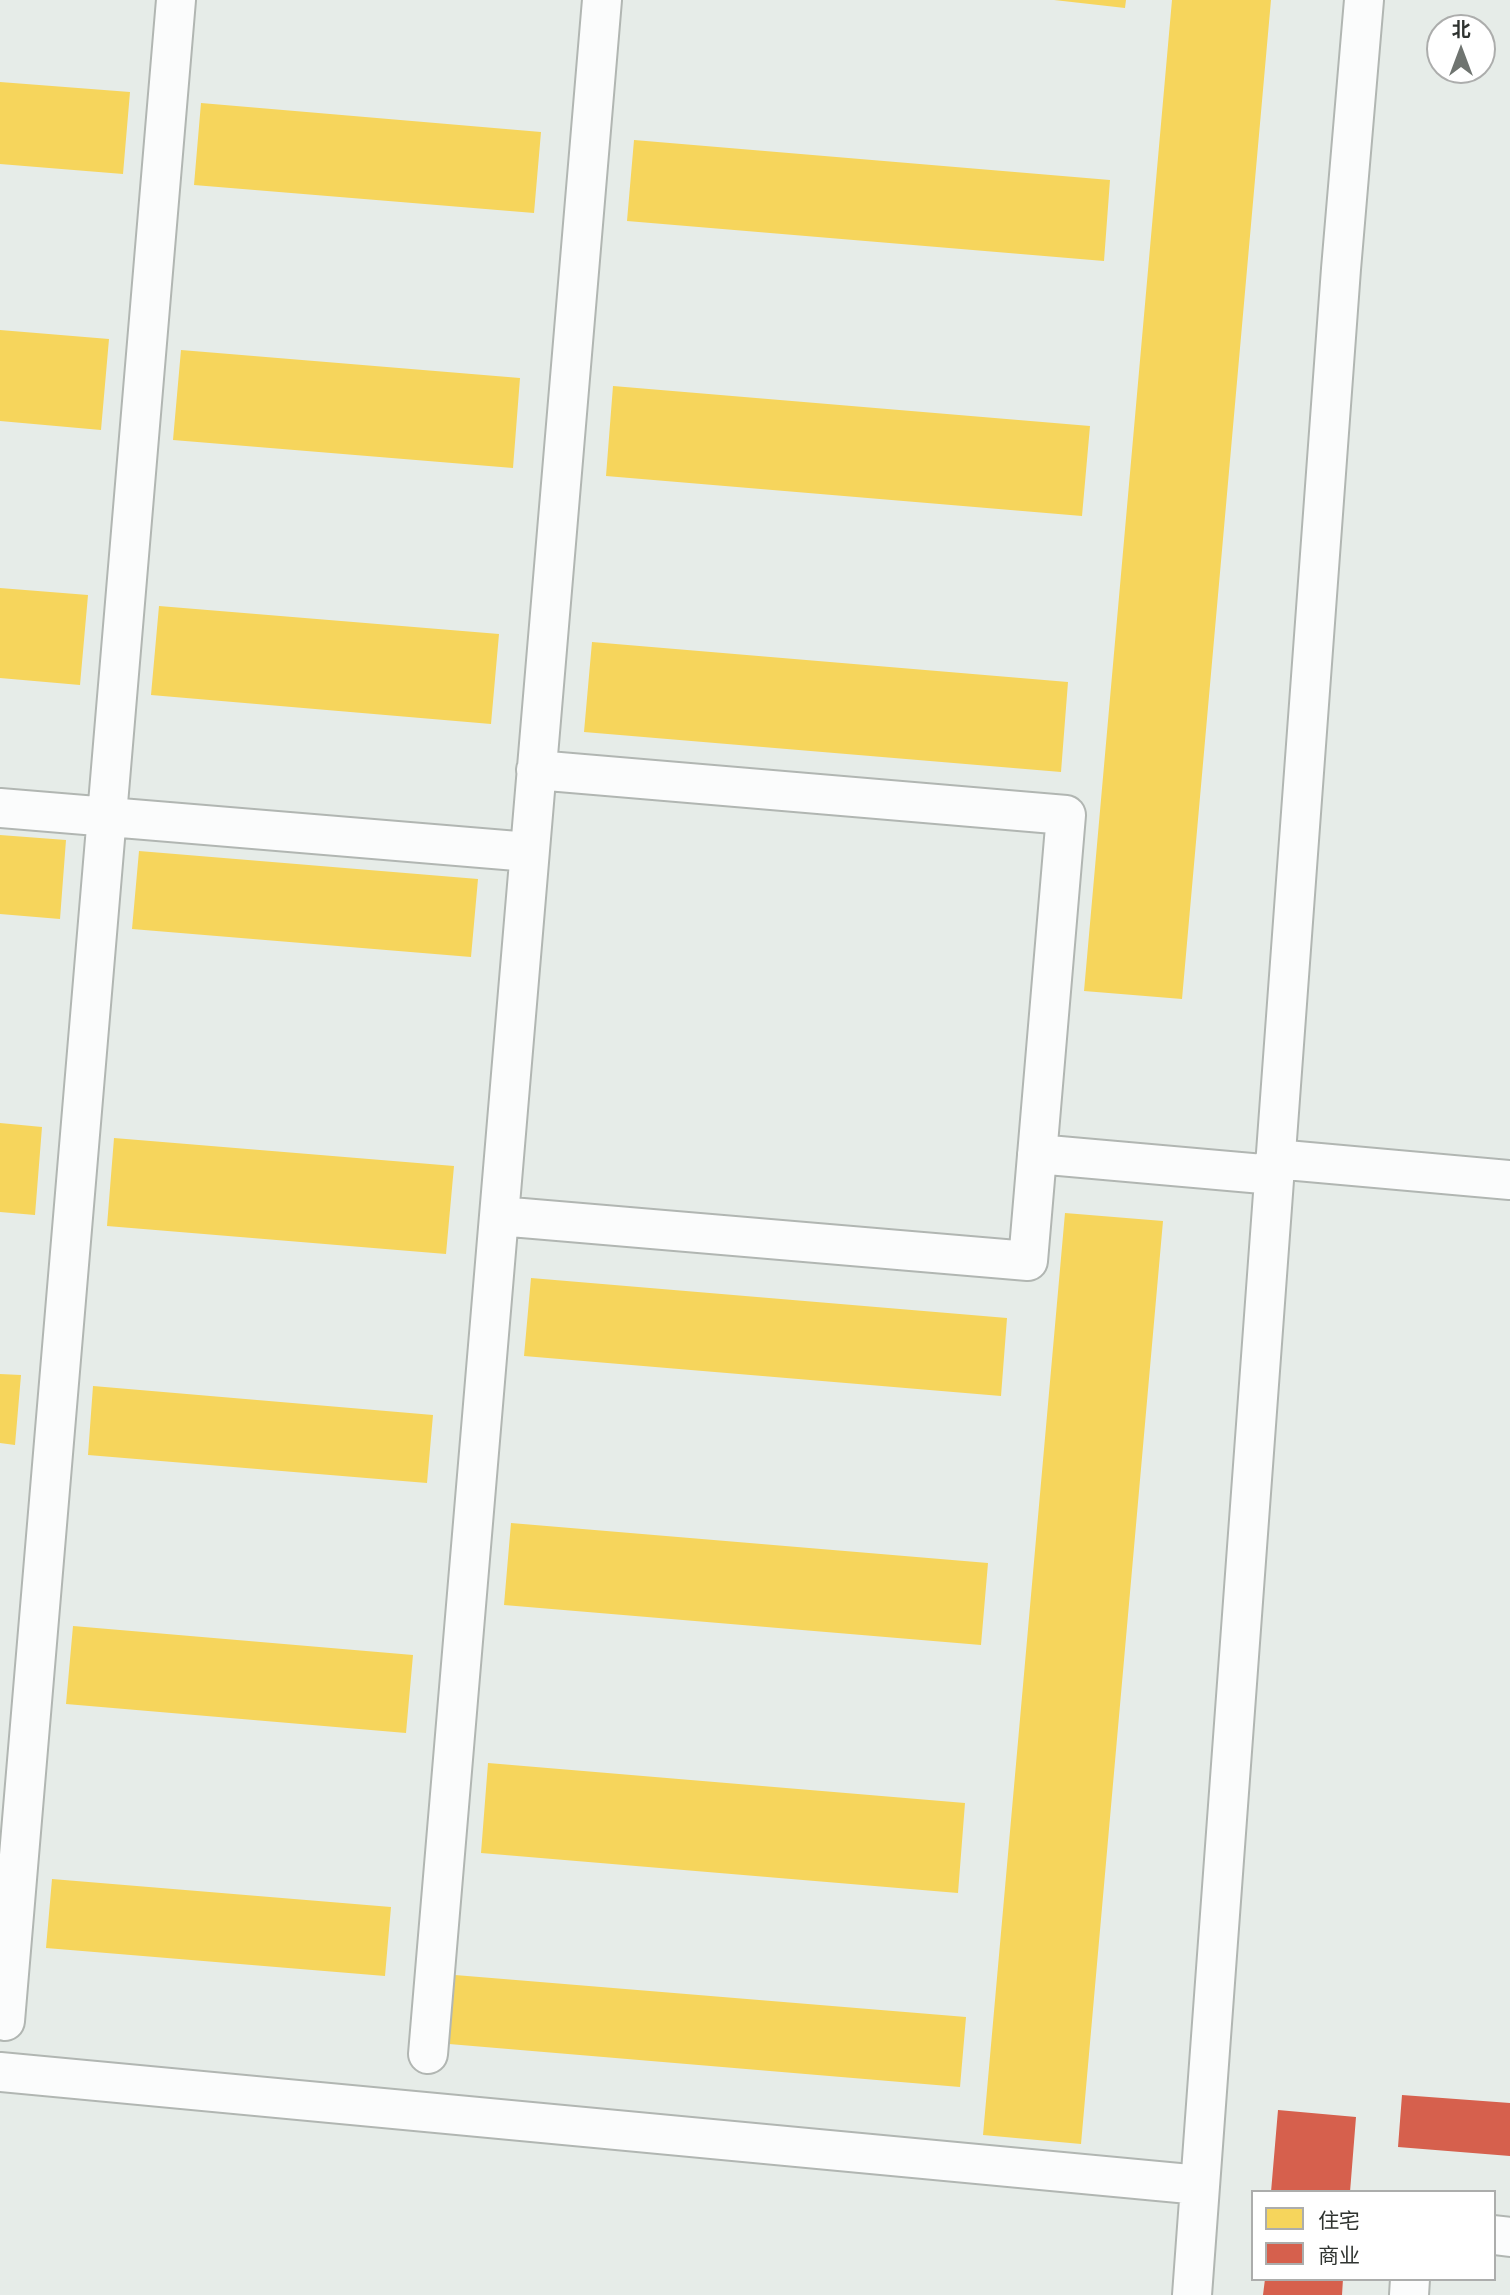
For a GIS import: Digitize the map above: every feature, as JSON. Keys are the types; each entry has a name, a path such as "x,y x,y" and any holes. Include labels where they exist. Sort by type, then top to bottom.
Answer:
{"street":[{"path":"5,2021 176,0"},
{"path":"428,2054 602,0"},
{"path":"1192,2295 1341,269 1364,0"},
{"path":"499,1216 1028,1261 1066,815 537,770"},
{"path":"0,808 529,852"},
{"path":"1037,1154 1510,1180"},
{"path":"0,2072 1200,2185"}],"building: 住宅":[{"path":"1054,0 1126,0 1125,8"},
{"path":"1172,0 1271,0 1182,999 1084,991"},
{"path":"0,82 130,92 123,174 0,164"},
{"path":"201,103 541,132 534,213 194,185"},
{"path":"634,140 1110,180 1104,261 627,221"},
{"path":"0,330 109,339 101,430 0,421"},
{"path":"181,350 520,378 513,468 173,440"},
{"path":"613,386 1090,426 1082,516 606,476"},
{"path":"0,588 88,595 80,685 0,678"},
{"path":"159,606 499,634 491,724 151,695"},
{"path":"592,642 1068,682 1061,772 584,732"},
{"path":"0,835 66,840 60,919 0,914"},
{"path":"139,851 478,879 471,957 132,929"},
{"path":"0,1123 42,1127 35,1215 0,1212"},
{"path":"114,1138 454,1166 446,1254 107,1226"},
{"path":"1065,1213 1163,1221 1081,2144 983,2135"},
{"path":"531,1278 1007,1318 1001,1396 524,1356"},
{"path":"0,1374 21,1375 15,1445 0,1443"},
{"path":"93,1386 433,1415 427,1483 88,1455"},
{"path":"511,1523 988,1563 981,1645 504,1605"},
{"path":"73,1626 413,1655 406,1733 66,1704"},
{"path":"488,1763 965,1803 958,1893 481,1853"},
{"path":"52,1879 391,1907 385,1976 46,1948"},
{"path":"455,1975 966,2017 960,2087 449,2044"}],"building: 商业":[{"path":"1402,2095 1510,2103 1510,2156 1398,2147"},
{"path":"1278,2110 1356,2117 1350,2190 1271,2190"},
{"path":"1265,2281 1343,2281 1342,2295 1263,2295"}]}
